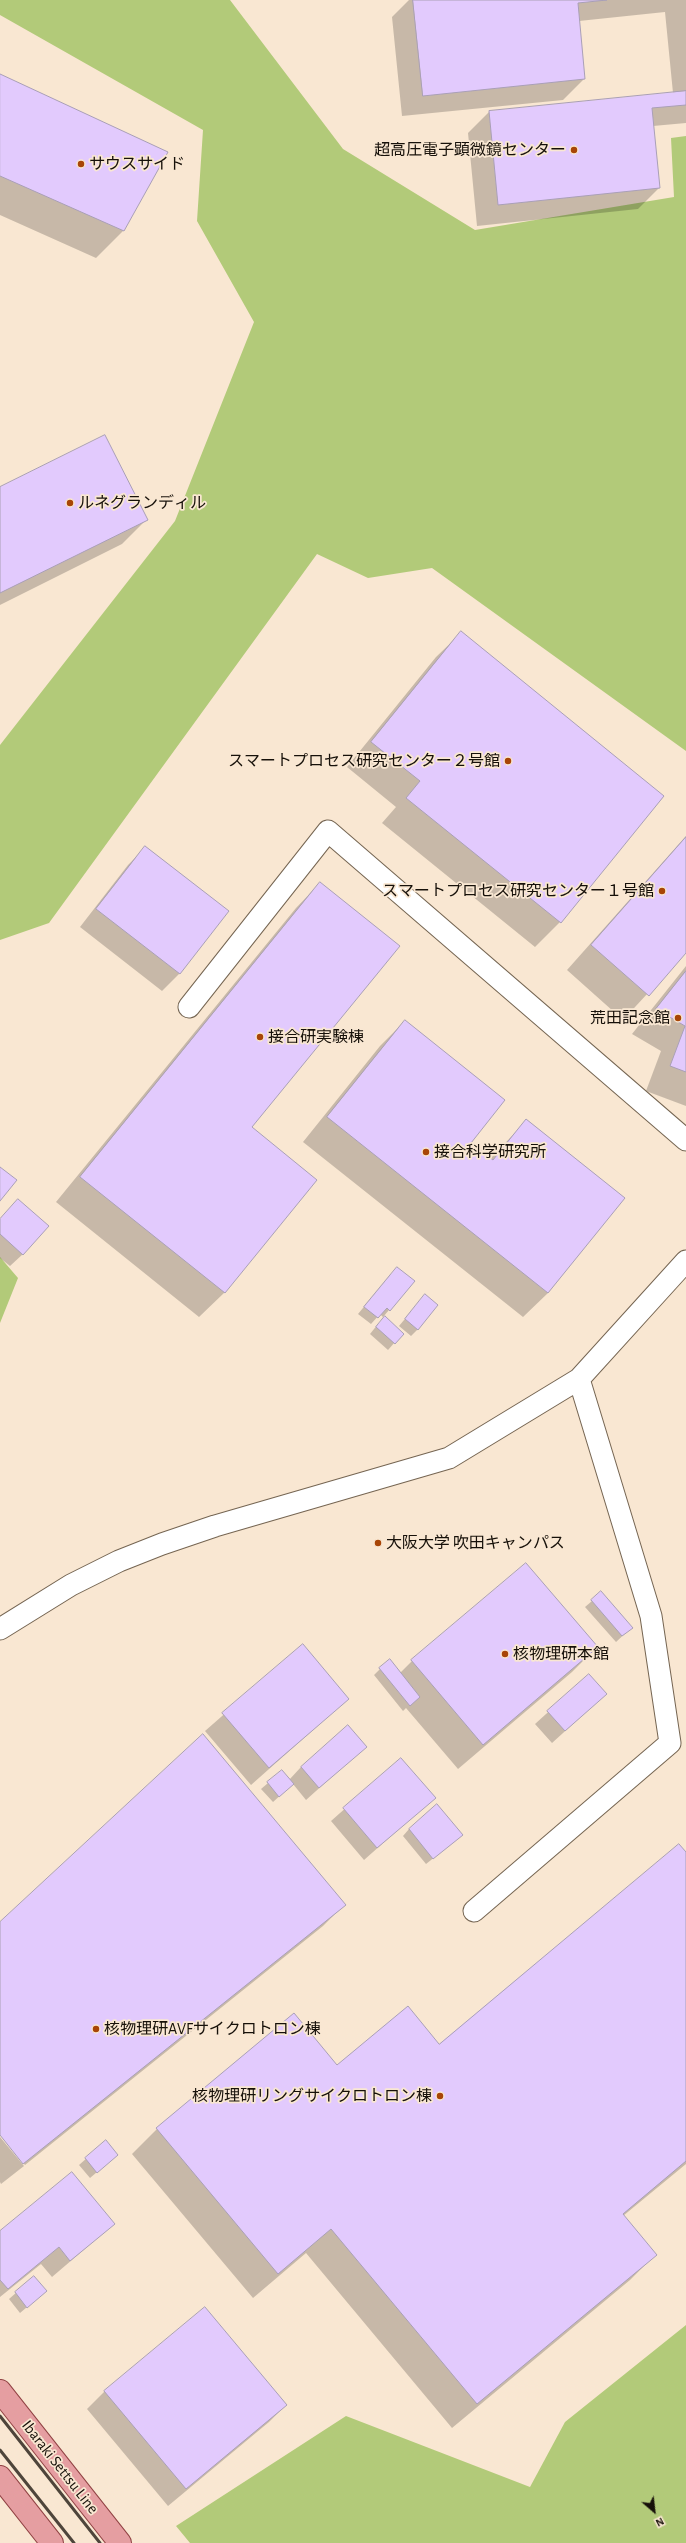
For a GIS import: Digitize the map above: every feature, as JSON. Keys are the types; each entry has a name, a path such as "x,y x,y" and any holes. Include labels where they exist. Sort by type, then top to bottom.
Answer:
{"main road":[{"name":"Ibaraki Settsu Line","path":"0,2391 120,2543"},
{"path":"0,2477 52,2543"}],"lane":[{"path":"189,1007 328,831 686,1140"},
{"path":"0,1629 71,1585 119,1561 162,1544 215,1526 449,1458 579,1379 686,1261"},
{"path":"474,1910 670,1743 650,1616 579,1379"}],"green space":[{"path":"0,0 230,0 343,149 475,230 674,197 671,138 686,136 686,751 432,568 368,578 317,554 49,923 0,940 0,745 175,521 254,322 197,221 203,130 0,15"},
{"path":"0,1257 18,1278 0,1323"},
{"path":"686,2325 686,2543 190,2543 176,2526 346,2416 530,2487 565,2422"}],"building":[{"name":"超高圧電子顕微鏡センター","path":"413,0 607,0 578,3 585,79 423,96"},
{"name":"サウスサイド","path":"0,74 168,152 124,231 0,176"},
{"name":"超高圧電子顕微鏡センター","path":"686,91 686,105 652,108 660,188 498,205 489,111"},
{"name":"ルネグランディル","path":"105,435 148,520 0,593 0,487"},
{"name":"スマートプロセス研究センター２号館","path":"461,631 664,796 561,923 406,798 420,781 371,742"},
{"name":"スマートプロセス研究センター１号館","path":"686,837 686,953 649,996 591,945"},
{"path":"145,846 229,911 180,974 96,909"},
{"name":"接合研実験棟","path":"320,882 400,946 252,1127 317,1180 225,1293 80,1177"},
{"name":"荒田記念館","path":"686,971 686,1072 670,1066 685,1026 656,1009"},
{"name":"接合科学研究所","path":"405,1020 505,1100 471,1143 493,1160 526,1119 625,1198 548,1293 327,1117"},
{"path":"0,1167 17,1180 0,1201"},
{"path":"18,1199 49,1226 23,1255 0,1234 0,1219"},
{"path":"397,1267 415,1281 390,1311 387,1308 378,1318 364,1307"},
{"path":"425,1294 438,1305 418,1330 405,1319"},
{"path":"385,1316 404,1334 395,1344 376,1327"},
{"name":"核物理研本館","path":"526,1563 598,1647 483,1745 411,1660"},
{"path":"601,1591 633,1628 622,1636 591,1600"},
{"path":"303,1644 349,1699 269,1768 222,1713"},
{"path":"390,1659 420,1697 410,1706 379,1668"},
{"path":"589,1674 607,1694 565,1731 547,1711"},
{"path":"348,1725 367,1747 319,1788 301,1767"},
{"name":"核物理研AVFサイクロトロン棟","path":"203,1734 346,1905 23,2164 0,2135 0,1922"},
{"path":"401,1758 436,1798 377,1848 343,1808"},
{"path":"282,1770 294,1784 279,1797 267,1782"},
{"path":"437,1804 463,1835 433,1859 409,1829"},
{"name":"核物理研リングサイクロトロン棟","path":"679,1844 686,1852 686,2161 623,2214 657,2255 477,2404 331,2229 278,2274 156,2128 294,2013 337,2065 408,2006 439,2044"},
{"path":"106,2140 118,2155 97,2173 85,2158"},
{"path":"72,2172 115,2224 70,2261 59,2247 8,2289 0,2280 0,2231"},
{"path":"34,2276 47,2291 27,2308 15,2292"},
{"path":"205,2307 287,2405 186,2489 104,2391"}],"railway":[{"path":"0,2416 100,2543"},
{"path":"0,2450 74,2543"}],"place":[{"name":"超高圧電子顕微鏡センター","path":"574,150"},
{"name":"サウスサイド","path":"81,164"},
{"name":"ルネグランディル","path":"70,503"},
{"name":"スマートプロセス研究センター２号館","path":"508,761"},
{"name":"スマートプロセス研究センター１号館","path":"662,891"},
{"name":"荒田記念館","path":"678,1018"},
{"name":"接合研実験棟","path":"260,1037"},
{"name":"接合科学研究所","path":"426,1152"},
{"name":"大阪大学 吹田キャンパス","path":"378,1543"},
{"name":"核物理研本館","path":"505,1654"},
{"name":"核物理研AVFサイクロトロン棟","path":"96,2029"},
{"name":"核物理研リングサイクロトロン棟","path":"440,2096"}]}
